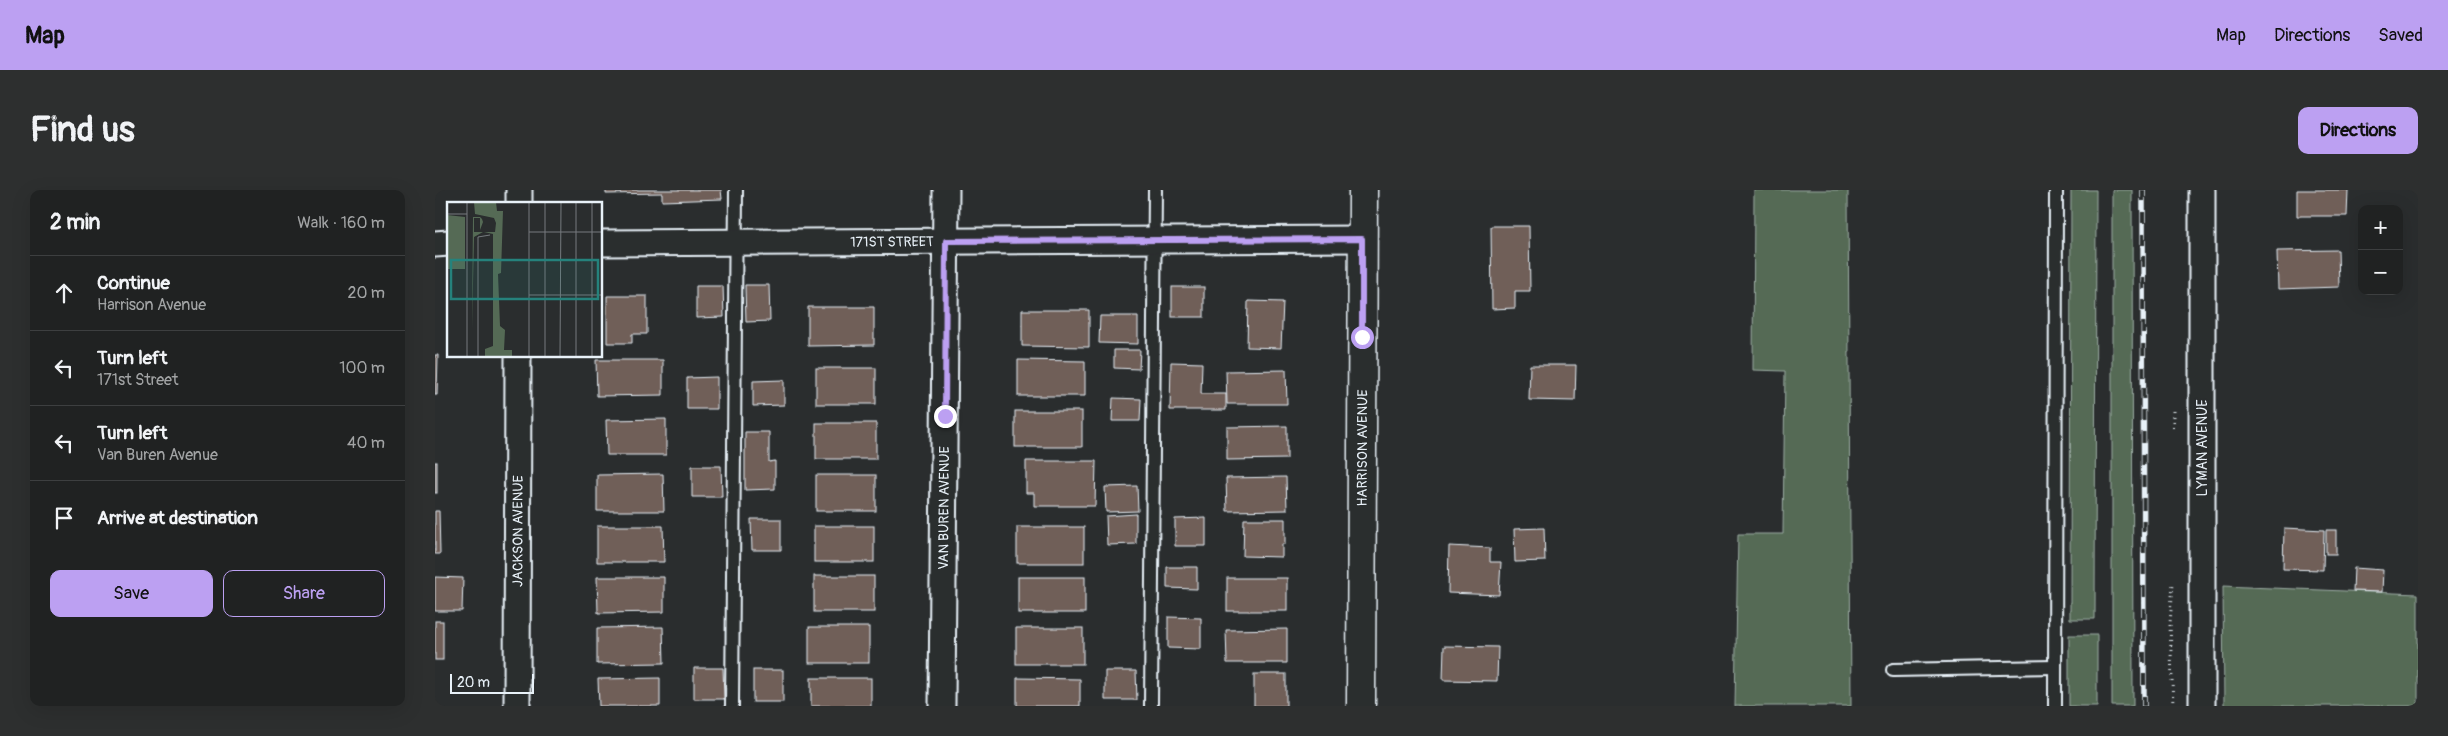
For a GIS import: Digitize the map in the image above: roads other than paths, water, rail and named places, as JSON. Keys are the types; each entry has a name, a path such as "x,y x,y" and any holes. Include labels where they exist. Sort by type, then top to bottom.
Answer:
{"street":[{"name":"VAN BUREN AVENUE","path":"942,706 946,190"},
{"name":"HARRISON AVENUE","path":"1361,706 1363,190"},
{"name":"LYMAN AVENUE","path":"2202,190 2202,706"},
{"name":"171ST STREET","path":"603,243 1362,239"},
{"name":"JACKSON AVENUE","path":"517,706 519,358"}],"lane":[{"path":"732,706 736,190"},
{"path":"1151,706 1155,190"},
{"path":"2055,706 2057,190"},
{"path":"1893,670 2055,667"}],"railway":[{"path":"2143,190 2144,706"}]}
